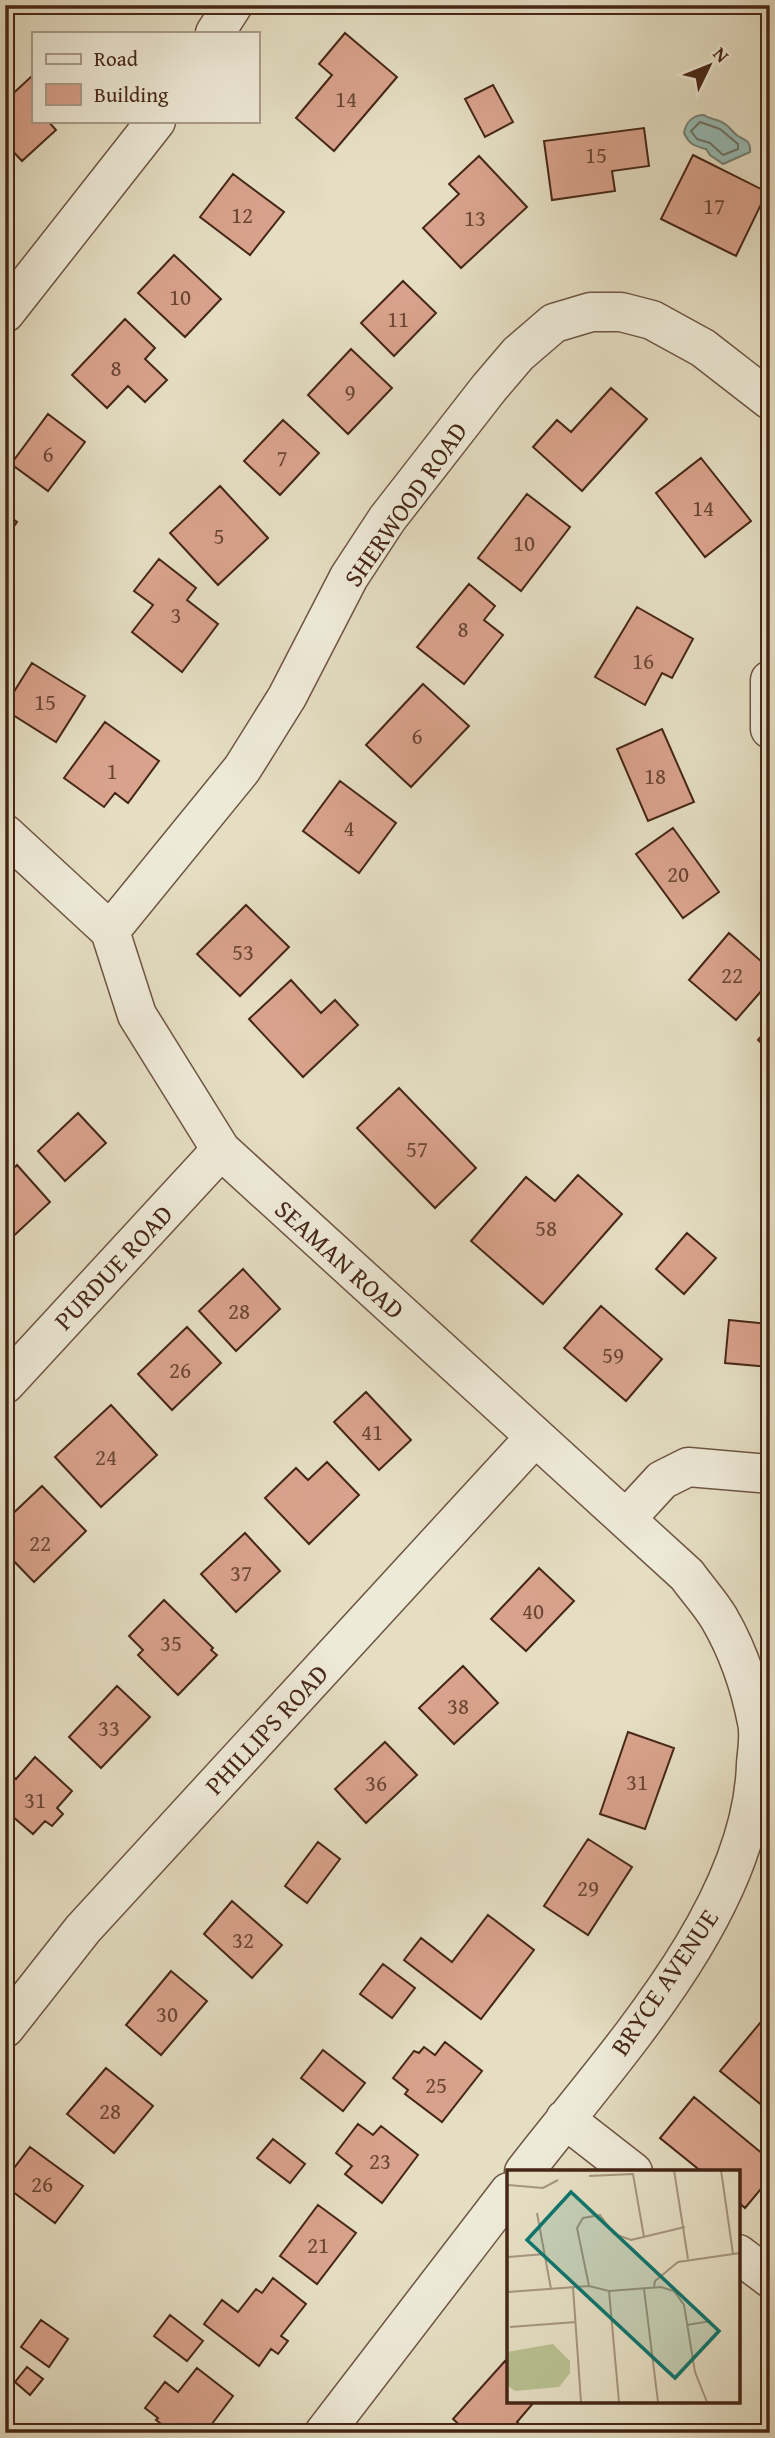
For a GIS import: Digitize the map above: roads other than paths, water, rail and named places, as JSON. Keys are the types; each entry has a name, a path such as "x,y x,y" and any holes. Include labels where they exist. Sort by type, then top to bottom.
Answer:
{"street":[{"path":"216,32 233,5"},
{"path":"12,288 155,122"},
{"name":"SHERWOOD ROAD","path":"110,931 242,769 287,697 349,578 387,519 489,387 518,354 554,323 591,312 621,312 652,320 703,348 770,400"},
{"path":"770,680 770,729"},
{"name":"SEAMAN ROAD","path":"5,834 110,931 137,1015 221,1150 627,1518"},
{"name":"PURDUE ROAD","path":"5,1384 221,1150"},
{"name":"PHILLIPS ROAD","path":"5,2028 83,1930 535,1437"},
{"path":"627,1518 662,1480 688,1467 770,1474"},
{"name":"BRYCE AVENUE","path":"526,2170 653,2007 710,1919 738,1854 756,1787 758,1724 737,1652 718,1616 687,1575 627,1518"},
{"path":"565,2119 630,2170"},
{"path":"324,2433 507,2195"},
{"path":"740,2256 770,2278"}],"water":[{"path":"704,115 723,122 747,142 750,152 723,164 706,149 690,142 684,133 686,126 693,118"}]}
